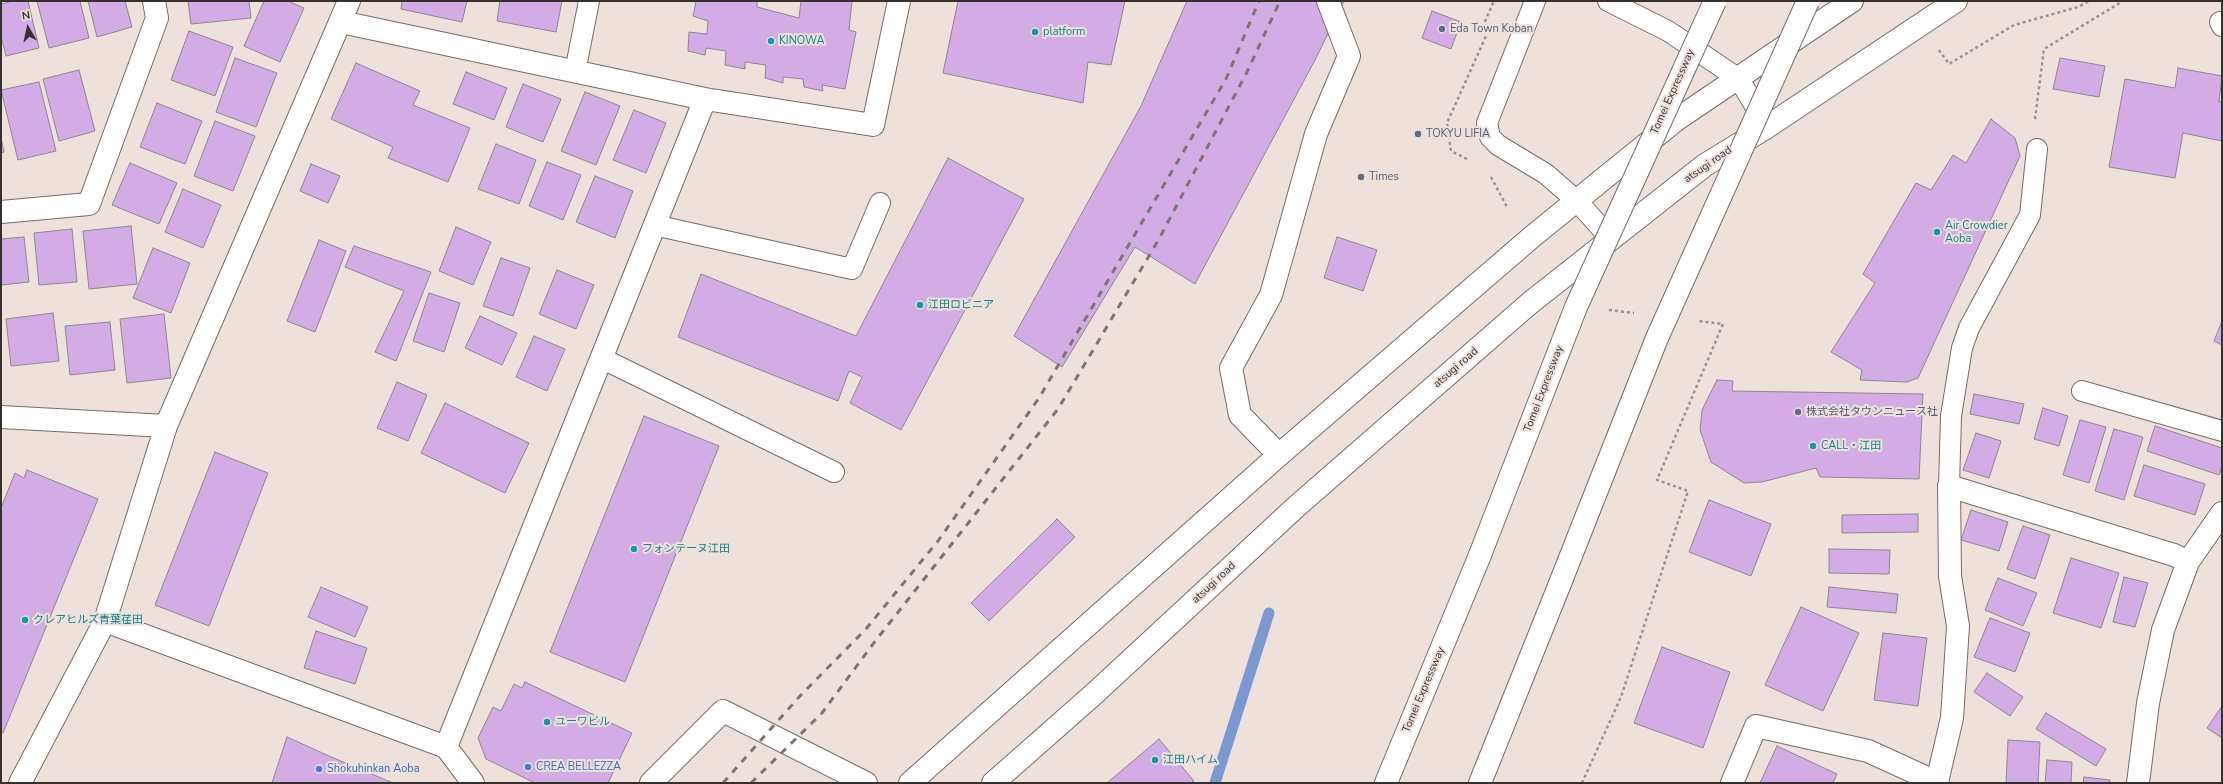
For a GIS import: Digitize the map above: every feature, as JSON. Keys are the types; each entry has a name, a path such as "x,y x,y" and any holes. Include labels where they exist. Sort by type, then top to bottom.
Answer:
{"main road":[{"path":"1,212 89,204 157,18 154,1"},
{"path":"20,783 105,621 166,426 349,1"},
{"path":"341,22 705,99 873,125 899,1"},
{"path":"1279,455 1240,415 1231,368 1271,295 1316,134 1349,56 1328,1"},
{"name":"Tomei Expressway","path":"1386,783 1480,555 1576,307 1715,1"},
{"path":"1480,783 1657,338 1808,1"},
{"path":"910,783 1279,455 1533,236 1676,120 1739,79 1852,1"},
{"name":"atsugi road","path":"1003,780 1297,506 1530,302 1705,165 1767,127 1956,1"},
{"path":"446,747 705,99"},
{"path":"1,417 166,426"},
{"path":"1732,783 1756,726 1868,751 1938,783 1952,718 1958,626 1950,576 1949,486 2174,555 2188,562"},
{"path":"2138,783 2148,703 2163,630 2188,562 2222,513"},
{"path":"105,621 446,747 473,783"},
{"path":"651,783 723,711 866,783"}],"lane":[{"path":"575,72 590,1"},
{"path":"1534,1 1487,123 1490,137 1498,145 1546,174 1577,201 1611,239"},
{"path":"1608,1 1668,30 1739,79 1767,127"},
{"path":"1949,486 1951,416 1962,348 1969,328 2030,215 2038,149"},
{"path":"654,225 852,269 880,203"},
{"path":"601,358 834,472"},
{"path":"2082,391 2222,431"}],"path":[{"path":"1468,160 1450,151 1447,123 1486,36 1484,24 1494,1"},
{"path":"1939,49 1949,64 2014,25 2078,7 2089,1"},
{"path":"2038,149 2034,123 2044,50 2123,1"},
{"path":"1490,175 1507,207"},
{"path":"1582,783 1621,697 1688,491 1657,480 1723,324"}],"building":[{"path":"13,1 28,1 39,48 6,56 1,36 1,4"},
{"path":"37,1 80,1 89,38 49,48"},
{"path":"88,1 125,1 132,27 97,37"},
{"path":"188,1 249,1 251,18 191,24"},
{"path":"264,1 288,1 304,8 280,62 244,46"},
{"path":"402,1 467,1 462,22 401,9"},
{"path":"500,1 562,1 556,32 497,21"},
{"name":"KINOWA","path":"696,1 757,1 757,7 799,18 801,1 852,1 849,30 856,32 845,89 822,85 823,91 804,87 803,79 783,77 783,83 765,78 766,65 745,62 745,69 725,65 726,51 706,48 705,55 688,51 689,32 707,34 708,21 693,16"},
{"name":"platform","path":"958,1 1125,1 1111,65 1088,62 1083,103 943,73"},
{"path":"1187,1 1344,1 1315,60 1195,284 1135,247 1062,367 1014,336 1141,106"},
{"name":"Eda Town Koban","path":"1432,11 1461,22 1451,49 1422,38"},
{"path":"189,31 233,47 215,96 171,80"},
{"path":"235,58 277,73 256,127 216,112"},
{"path":"2060,58 2105,66 2099,97 2053,89"},
{"path":"356,63 420,91 413,105 470,128 448,182 388,158 393,147 331,119"},
{"path":"2178,68 2222,76 2219,102 2222,102 2222,141 2183,133 2175,178 2109,167 2125,79 2175,88"},
{"path":"79,70 95,131 59,141 43,79"},
{"path":"466,72 507,88 494,120 453,104"},
{"path":"39,82 56,151 18,160 1,90"},
{"path":"523,84 561,99 543,142 506,127"},
{"path":"585,92 620,106 596,165 561,151"},
{"path":"157,103 202,121 185,164 140,147"},
{"path":"634,110 666,123 646,173 613,160"},
{"name":"Air Crowdier Aoba","path":"1991,119 2015,138 2020,156 1918,378 1907,382 1860,380 1862,370 1831,352 1875,283 1863,274 1916,183 1931,190 1953,155 1966,163"},
{"path":"215,121 255,136 233,191 194,176"},
{"path":"1,138 4,152 1,153"},
{"path":"496,144 536,160 519,204 478,189"},
{"name":"江田ロビニア","path":"948,158 1024,199 901,430 850,403 862,377 849,371 838,401 678,337 701,274 856,336"},
{"path":"547,162 581,175 563,220 529,206"},
{"path":"130,163 177,183 159,224 112,205"},
{"path":"311,164 340,176 328,203 300,191"},
{"path":"595,176 633,191 615,238 576,222"},
{"path":"183,189 221,205 203,248 165,232"},
{"path":"131,226 137,284 89,289 83,231"},
{"path":"456,227 491,242 473,285 439,271"},
{"path":"72,229 77,282 39,285 34,233"},
{"path":"24,237 29,282 1,285 1,239"},
{"path":"1337,237 1377,250 1363,291 1324,278"},
{"path":"319,240 346,251 315,332 287,321"},
{"path":"354,246 431,272 396,361 375,352 404,291 345,267"},
{"path":"153,248 190,263 171,313 133,298"},
{"path":"501,258 530,268 513,316 483,306"},
{"path":"557,270 594,285 576,329 539,314"},
{"path":"429,293 460,303 444,352 413,341"},
{"path":"53,313 59,361 11,366 6,319"},
{"path":"164,314 171,378 127,383 120,319"},
{"path":"480,316 517,333 502,365 465,348"},
{"path":"2222,321 2222,345 2214,341"},
{"path":"110,322 115,370 70,375 65,326"},
{"path":"534,336 565,349 547,391 516,377"},
{"name":"CALL・江田","path":"1717,380 1733,381 1732,391 1923,394 1919,479 1820,477 1816,468 1762,482 1744,483 1711,462 1700,430 1702,410"},
{"path":"397,382 427,395 408,441 377,428"},
{"path":"1974,394 2024,404 2019,424 1970,414"},
{"path":"445,403 529,443 505,493 421,453"},
{"path":"2043,408 2068,416 2059,446 2034,439"},
{"name":"フォンテーヌ江田","path":"644,416 719,446 625,682 550,652"},
{"path":"2080,420 2106,427 2089,483 2063,475"},
{"path":"2155,426 2222,448 2222,466 2219,475 2147,451"},
{"path":"2114,429 2143,437 2124,500 2095,491"},
{"path":"1976,433 2001,441 1989,478 1963,470"},
{"path":"215,452 268,473 209,626 155,605"},
{"path":"2144,465 2205,484 2195,515 2134,496"},
{"name":"クレアヒルズ青葉荏田","path":"27,470 98,499 3,733 1,732 1,508 15,473 24,478"},
{"path":"1709,500 1771,524 1751,576 1689,552"},
{"path":"1971,510 2008,522 1999,551 1961,540"},
{"path":"1918,514 1918,532 1842,533 1842,515"},
{"path":"1057,519 1075,537 989,621 971,603"},
{"path":"2023,526 2050,535 2035,579 2007,569"},
{"path":"1829,549 1890,550 1889,574 1829,573"},
{"path":"2071,558 2119,573 2101,628 2053,613"},
{"path":"2124,577 2148,583 2135,627 2113,622"},
{"path":"1998,578 2037,593 2023,626 1985,610"},
{"path":"321,587 368,607 355,637 308,617"},
{"path":"1829,587 1898,594 1896,613 1827,607"},
{"path":"1801,607 1859,633 1823,711 1765,685"},
{"path":"1990,618 2030,633 2015,672 1974,657"},
{"path":"316,631 367,648 355,684 304,668"},
{"path":"1883,633 1927,638 1918,706 1874,700"},
{"path":"1662,647 1730,672 1703,748 1634,723"},
{"path":"1987,673 2023,697 2010,716 1974,692"},
{"name":"ユーワビル","path":"525,682 632,733 608,783 535,783 486,759 478,738 493,707 501,711 514,684 522,688"},
{"path":"2222,706 2222,738 2207,728"},
{"path":"2046,713 2106,749 2096,766 2036,729"},
{"name":"Shokuhinkan Aoba","path":"287,737 329,756 393,783 272,783"},
{"name":"江田ハイム","path":"1159,739 1194,781 1191,783 1107,783"},
{"path":"2008,740 2040,742 2038,783 2006,783"},
{"path":"1777,746 1837,774 1833,783 1760,783"},
{"path":"2047,760 2072,762 2071,783 2045,783"},
{"path":"2084,777 2110,780 2110,783 2083,783"}],"waterway":[{"path":"1215,783 1269,613"}],"railway":[{"path":"723,783 800,696 866,629 938,541 1039,398 1226,79 1259,1"},
{"path":"751,783 822,713 873,644 1058,409 1159,239 1247,72 1280,1"}],"place":[{"name":"Eda Town Koban","path":"1442,29"},
{"name":"platform","path":"1035,32"},
{"name":"KINOWA","path":"771,41"},
{"name":"TOKYU LIFIA","path":"1418,134"},
{"name":"Times","path":"1361,177"},
{"name":"Air Crowdier Aoba","path":"1937,232"},
{"name":"江田ロビニア","path":"920,305"},
{"name":"株式会社タウンニュース社","path":"1798,412"},
{"name":"CALL・江田","path":"1813,446"},
{"name":"フォンテーヌ江田","path":"634,549"},
{"name":"クレアヒルズ青葉荏田","path":"25,620"},
{"name":"ユーワビル","path":"547,722"},
{"name":"江田ハイム","path":"1155,760"},
{"name":"CREA BELLEZZA","path":"528,767"},
{"name":"Shokuhinkan Aoba","path":"319,769"}]}
